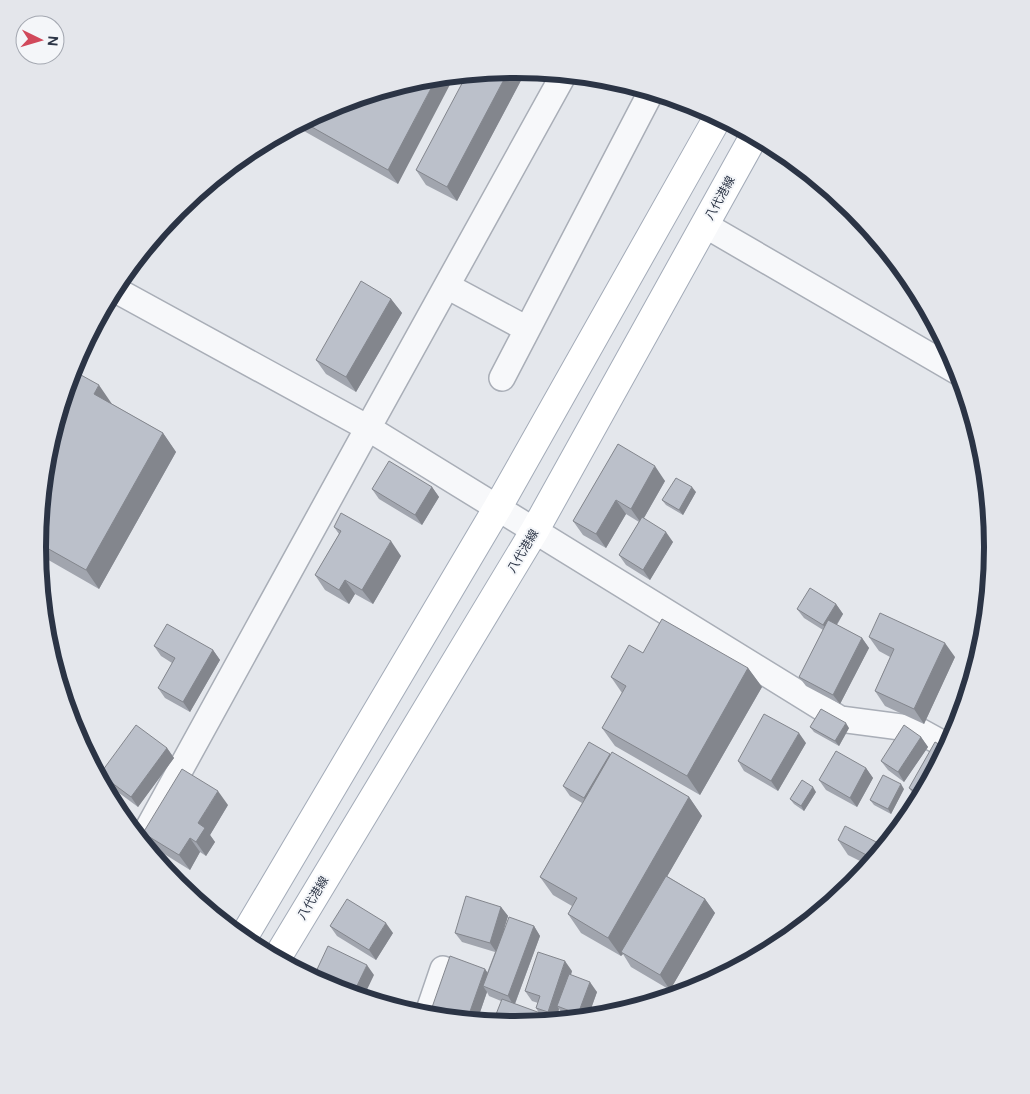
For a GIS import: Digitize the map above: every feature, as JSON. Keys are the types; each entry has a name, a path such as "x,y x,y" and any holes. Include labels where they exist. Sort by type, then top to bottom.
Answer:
{"main road":[{"path":"246,931 498,507 714,123"},
{"name":"八代港線","path":"280,953 535,530 751,142"}],"street":[{"path":"145,835 560,80"},
{"path":"502,378 649,98"},
{"path":"705,225 947,366"},
{"path":"447,286 527,329"},
{"path":"121,293 368,428 840,719 916,729 940,742"},
{"path":"430,1008 443,969"}],"building":[{"path":"505,78 447,187 416,170 463,81"},
{"path":"432,86 388,170 310,126 364,103"},
{"path":"361,281 391,299 346,377 316,360"},
{"path":"80,374 99,385 94,394 163,433 86,570 46,548 47,516 55,456 71,396"},
{"path":"618,444 655,466 631,509 616,500 596,534 573,521"},
{"path":"389,461 432,487 415,515 372,489"},
{"path":"676,478 692,487 679,510 662,500"},
{"path":"341,513 391,541 362,590 345,580 339,590 315,575 341,531 334,527"},
{"path":"642,517 666,532 643,570 619,555"},
{"path":"810,588 836,604 823,625 797,609"},
{"path":"880,613 945,643 914,709 875,691 894,649 869,637"},
{"path":"662,619 748,668 687,776 602,728 626,686 611,677 629,645 643,653"},
{"path":"828,620 862,638 833,695 799,677"},
{"path":"167,624 213,650 183,702 158,688 175,658 154,646"},
{"path":"821,709 846,723 835,741 810,727"},
{"path":"764,714 799,733 771,781 738,761"},
{"path":"136,725 167,748 131,797 109,780 103,770"},
{"path":"904,725 921,737 898,772 881,761"},
{"path":"589,742 610,754 584,798 563,786"},
{"path":"935,742 939,744 915,791 909,788"},
{"path":"836,751 866,768 850,798 819,780"},
{"path":"612,752 689,797 608,938 568,914 577,898 540,877"},
{"path":"182,769 218,791 198,823 205,828 196,842 190,838 179,855 143,832"},
{"path":"883,775 901,784 888,809 870,800"},
{"path":"802,780 813,787 801,806 790,799"},
{"path":"845,826 878,843 867,856 838,840"},
{"path":"666,876 705,899 660,975 621,952"},
{"path":"466,896 501,907 490,943 455,933"},
{"path":"347,899 386,923 369,950 330,926"},
{"path":"509,917 534,926 508,996 483,986"},
{"path":"328,946 367,965 356,988 316,971"},
{"path":"538,952 565,961 548,1012 536,1008 540,996 525,991"},
{"path":"450,956 485,969 469,1014 432,1008"},
{"path":"569,974 590,982 579,1012 573,1012 557,1006"},
{"path":"502,999 543,1014 515,1016 496,1015"}]}
